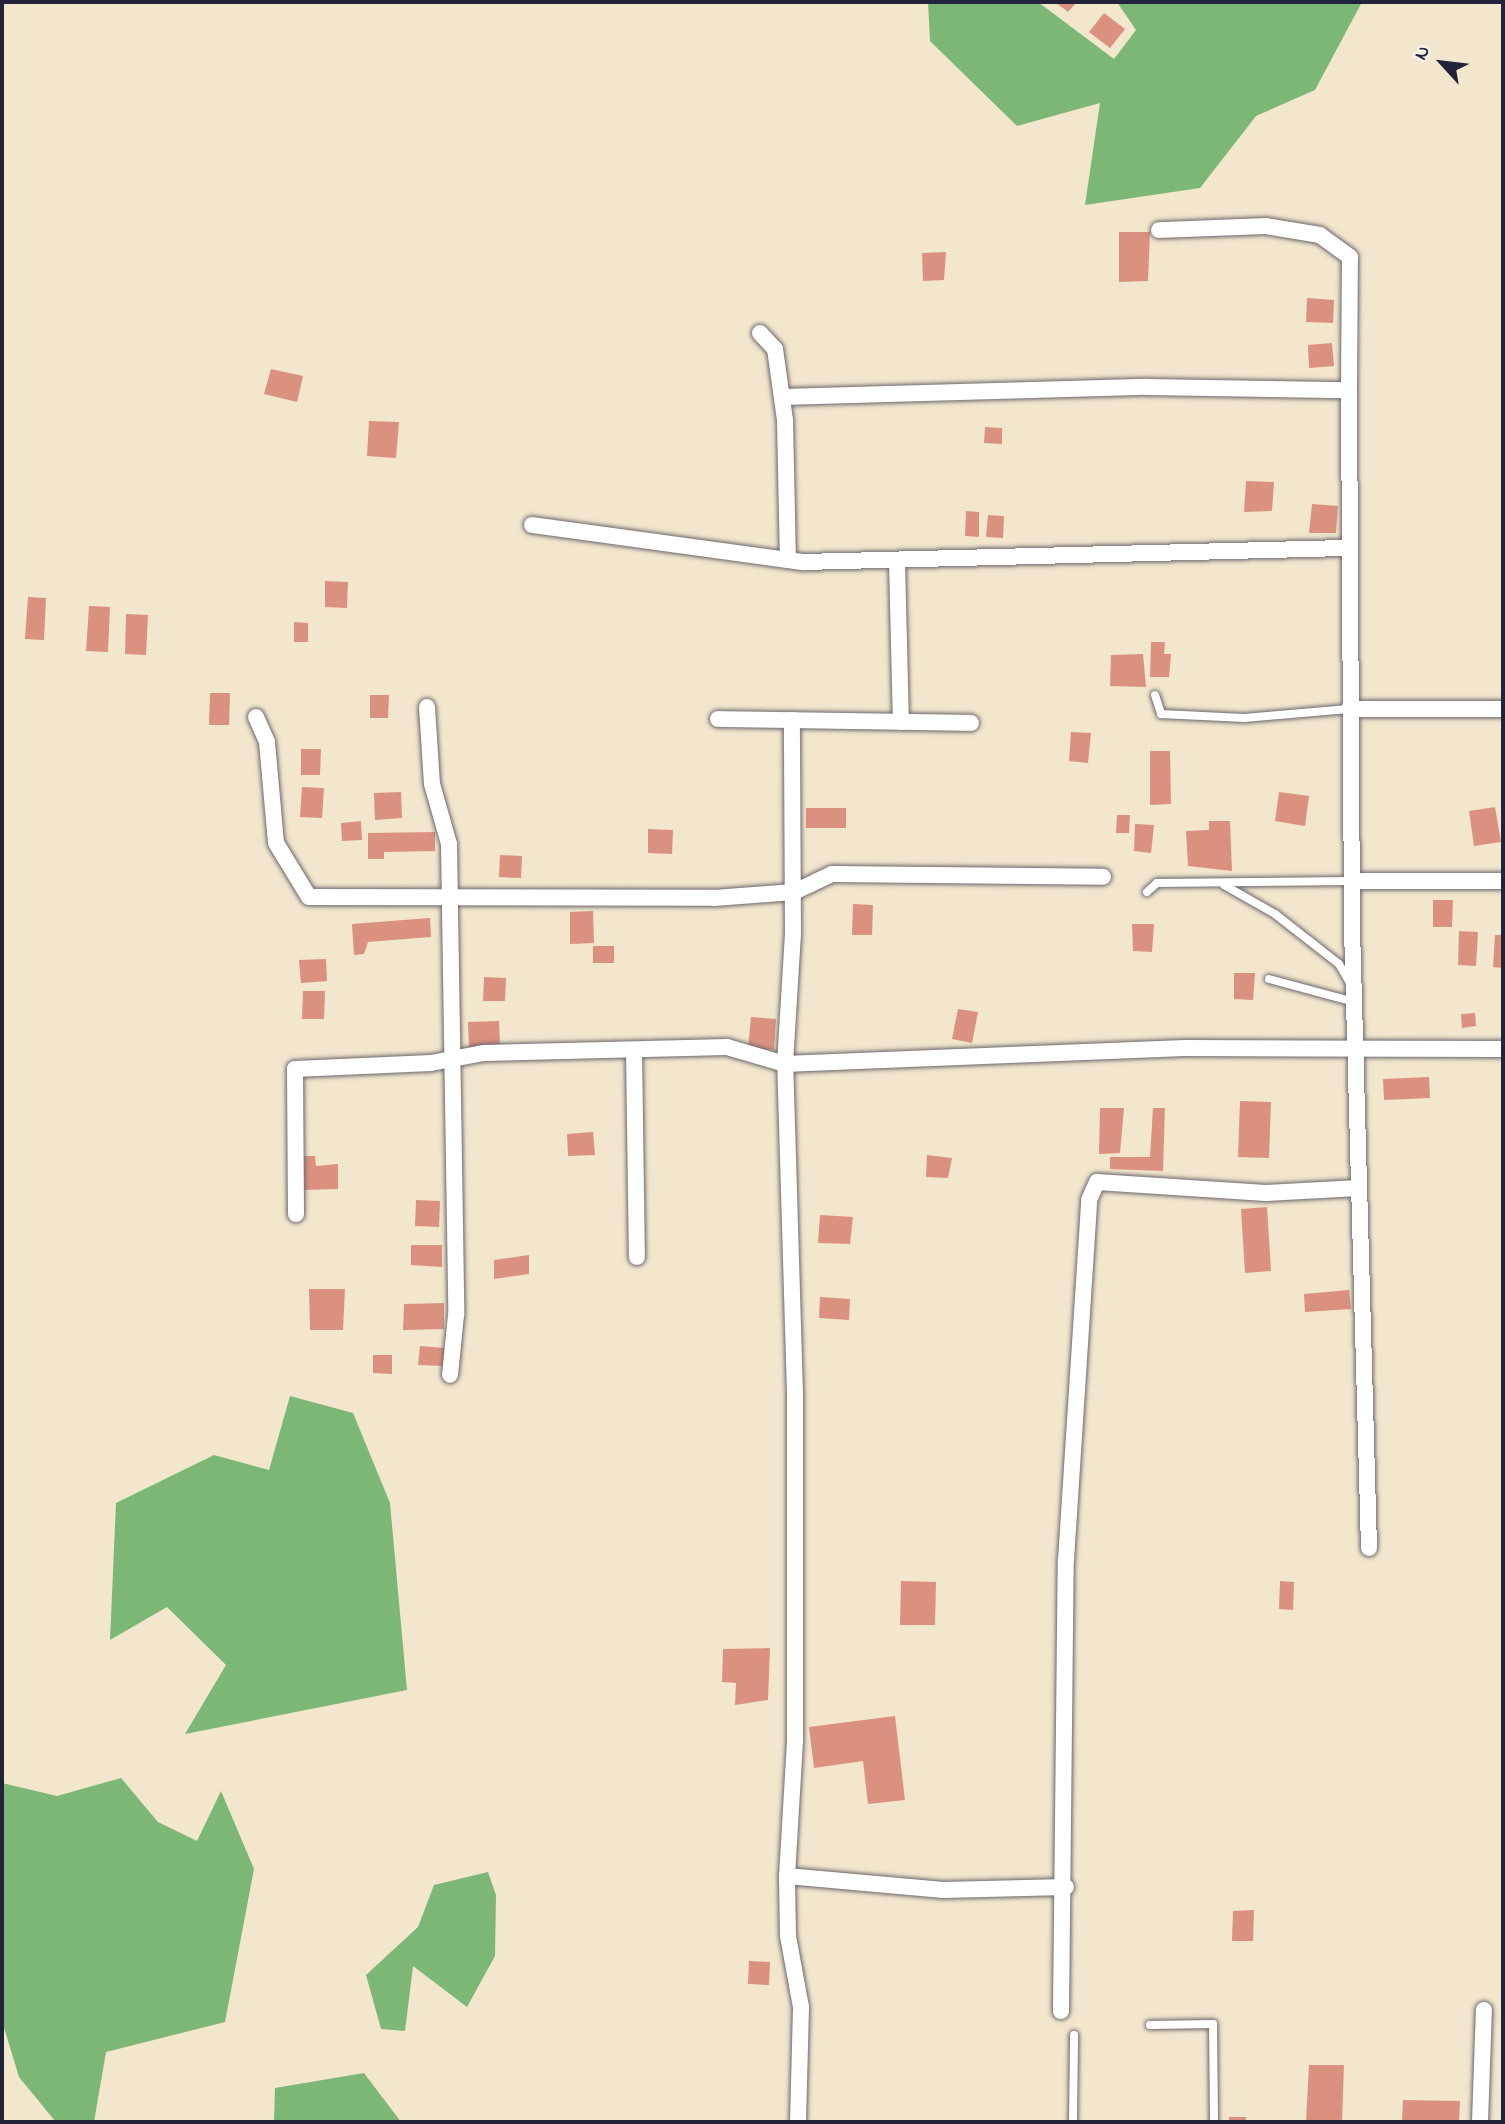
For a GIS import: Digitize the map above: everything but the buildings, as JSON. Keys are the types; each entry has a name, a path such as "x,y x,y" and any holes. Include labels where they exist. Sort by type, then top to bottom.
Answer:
{"street":[{"path":"1159,230 1265,226 1320,235 1350,257 1346,548 1351,881 1369,1548"},
{"path":"760,333 775,349 782,397 788,560"},
{"path":"782,397 1349,390"},
{"path":"532,524 788,560 897,562 1346,548"},
{"path":"897,562 901,722"},
{"path":"427,707 432,784 449,844 456,1315 450,1375"},
{"path":"1349,709 1503,709"},
{"path":"256,717 267,742 276,843 309,897 449,894 714,898 794,892 832,874 1103,877"},
{"path":"718,719 971,723"},
{"path":"792,720 789,852 794,892 785,1065 795,1394 795,1742 787,1877 788,1936 801,2007 798,2122"},
{"path":"1351,881 1503,881"},
{"path":"296,1214 295,1069 727,1047 785,1065 1185,1048 1356,1051 1503,1049"},
{"path":"634,1050 637,1257"},
{"path":"1062,2011 1066,1887 1066,1560 1078,1322 1089,1200 1097,1182 1266,1193 1359,1188"},
{"path":"787,1877 943,1890 1066,1887"},
{"path":"1480,2122 1484,2010"}],"lane":[{"path":"1155,695 1161,714 1244,718 1349,709"},
{"path":"1147,892 1157,883 1224,885 1351,881"},
{"path":"1224,885 1275,914 1339,964 1354,995"},
{"path":"1269,979 1354,995"},
{"path":"1150,2025 1213,2024 1214,2122"},
{"path":"1073,2035 1073,2122"}],"green space":[{"path":"928,2 1038,2 1114,59 1136,30 1117,2 1362,2 1315,90 1256,116 1200,188 1085,205 1100,103 1017,126 930,41"},
{"path":"290,1396 353,1413 390,1503 407,1690 185,1734 226,1665 167,1607 110,1640 116,1503 214,1455 269,1470"},
{"path":"121,1778 158,1822 197,1841 221,1791 254,1869 225,2022 106,2052 94,2122 55,2121 19,2077 2,2021 2,1783 57,1796"},
{"path":"488,1872 496,1895 495,1956 467,2007 413,1966 405,2031 381,2029 366,1975 418,1927 434,1885"},
{"path":"364,2073 401,2122 274,2122 275,2088"}]}
